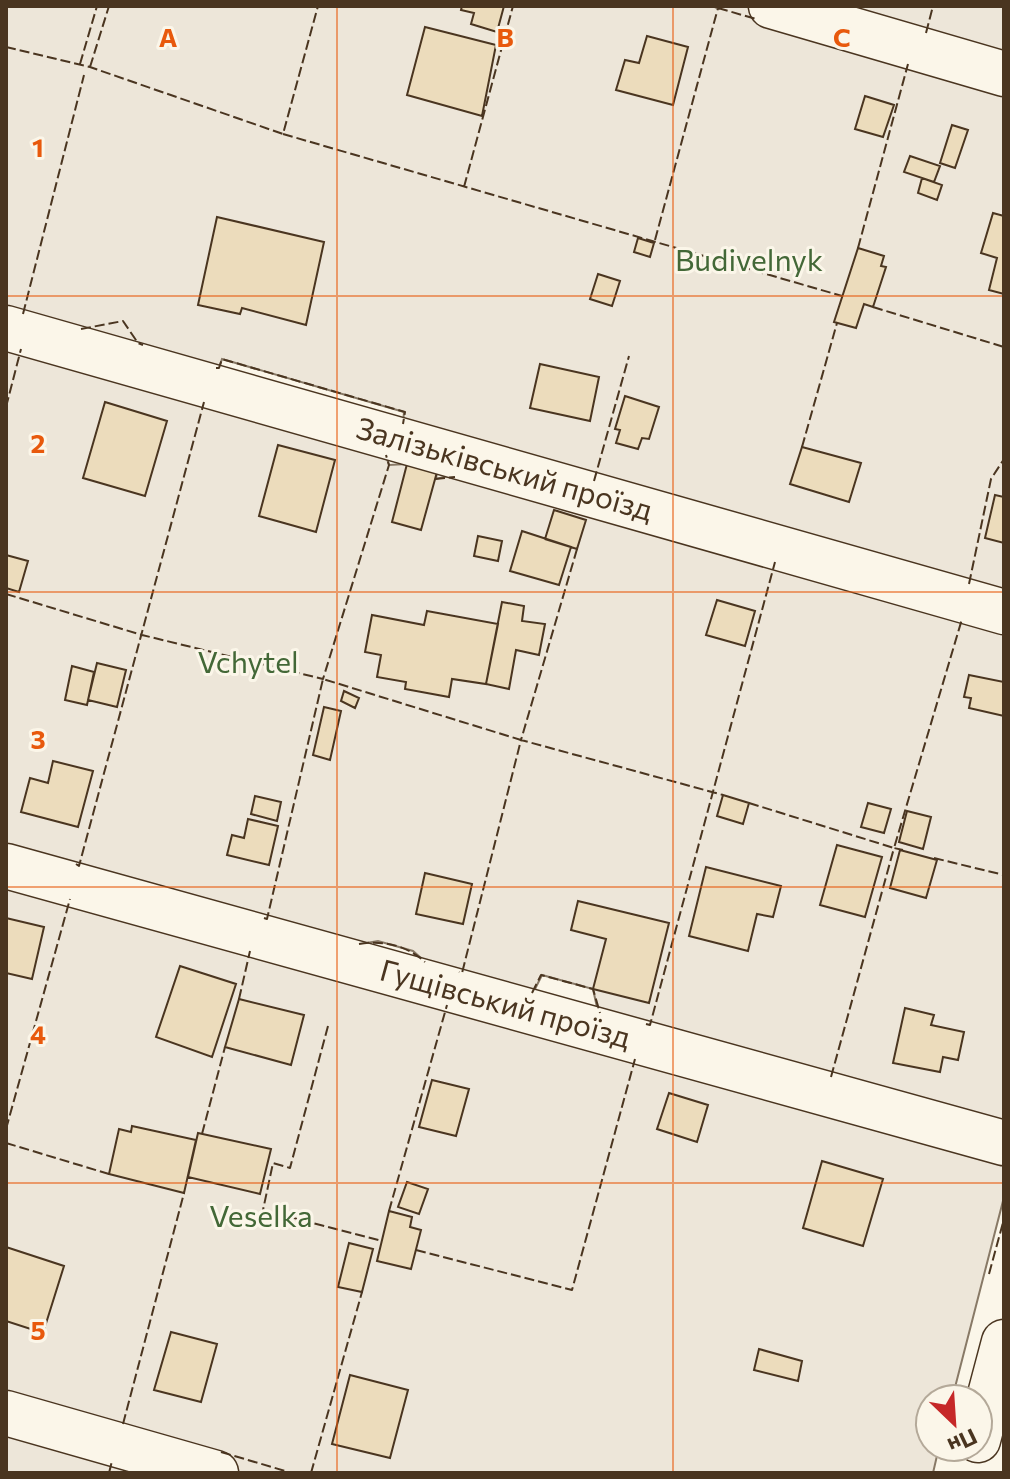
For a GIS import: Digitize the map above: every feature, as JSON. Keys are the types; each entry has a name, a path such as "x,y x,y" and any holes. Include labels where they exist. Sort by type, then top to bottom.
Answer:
{"lane":[{"path":"771,6 1004,74"},
{"name":"Залізьківський проїзд","path":"6,328 1004,612"},
{"name":"Гущівський проїзд","path":"6,866 1004,1143"},
{"path":"993,1383 1004,1342"},
{"path":"6,1413 216,1473"}],"green space":[{"name":"Budivelnyk","path":"6,6 1004,6 1004,598 403,424 404,412 222,359 219,368 6,311"},
{"name":"Vchytel","path":"6,341 384,450 389,465 407,464 437,472 436,479 448,476 1004,630 1004,1125 598,1012 593,989 542,975 533,993 430,966 413,951 378,941 355,945 6,846"},
{"name":"Veselka","path":"6,880 1004,1164 1004,1197 956,1383 914,1383 914,1463 935,1463 933,1473 6,1473"}],"building":[{"path":"462,6 504,6 497,32 471,24 474,13 461,10"},
{"path":"425,27 496,45 482,116 407,95"},
{"path":"647,36 688,47 673,105 616,90 625,60 639,63"},
{"path":"865,96 894,105 883,137 855,129"},
{"path":"952,125 968,130 955,168 940,163"},
{"path":"910,156 940,166 934,182 904,172"},
{"path":"922,178 942,185 937,200 918,193"},
{"path":"993,213 1004,216 1004,294 989,290 997,258 981,253"},
{"path":"217,217 324,242 306,325 242,308 240,314 198,305"},
{"path":"638,238 654,243 650,257 634,252"},
{"path":"858,248 884,256 881,266 886,267 873,307 864,304 856,328 834,322"},
{"path":"598,274 620,281 612,306 590,299"},
{"path":"540,364 599,377 590,421 530,408"},
{"path":"625,396 659,407 649,439 642,438 638,449 616,443 620,430 615,429"},
{"path":"105,402 167,421 145,496 83,478"},
{"path":"278,445 335,460 316,532 259,516"},
{"path":"802,447 861,463 849,502 790,484"},
{"path":"407,464 437,472 421,530 392,522"},
{"path":"995,495 1004,497 1004,543 985,538"},
{"path":"554,510 586,520 577,549 545,539"},
{"path":"522,531 571,547 559,585 510,571"},
{"path":"478,536 502,541 498,561 474,556"},
{"path":"6,555 28,561 19,592 6,588"},
{"path":"717,600 755,611 745,646 706,635"},
{"path":"502,602 524,606 522,621 545,624 539,655 516,650 509,689 486,684"},
{"path":"427,611 498,624 486,684 452,679 449,697 405,689 406,682 377,677 381,655 365,652 372,615 424,625"},
{"path":"97,663 126,670 117,707 88,700"},
{"path":"72,666 94,672 87,705 65,700"},
{"path":"969,675 1004,682 1004,716 969,708 971,698 964,697"},
{"path":"344,691 359,698 355,708 341,701"},
{"path":"324,707 341,711 330,760 313,755"},
{"path":"53,761 93,771 78,827 21,812 30,778 48,783"},
{"path":"723,795 749,803 743,824 717,816"},
{"path":"255,796 281,802 277,821 251,814"},
{"path":"868,803 891,809 884,833 861,827"},
{"path":"907,811 931,817 923,849 899,842"},
{"path":"248,819 278,826 269,865 227,855 232,835 244,838"},
{"path":"837,845 882,857 865,917 820,905"},
{"path":"900,850 937,860 926,898 890,888"},
{"path":"706,867 781,886 773,917 757,914 748,951 689,936"},
{"path":"425,873 472,884 463,924 416,914"},
{"path":"578,901 669,923 649,1003 593,989 606,939 571,930"},
{"path":"6,918 44,927 32,979 6,973"},
{"path":"180,966 236,984 212,1057 156,1037"},
{"path":"239,999 304,1015 291,1065 225,1047"},
{"path":"905,1008 934,1015 931,1025 964,1032 958,1060 943,1057 940,1072 893,1063"},
{"path":"432,1080 469,1089 456,1136 419,1127"},
{"path":"669,1093 708,1105 697,1142 657,1129"},
{"path":"132,1126 196,1140 184,1193 109,1174 119,1129 131,1132"},
{"path":"198,1133 271,1149 260,1194 188,1177"},
{"path":"822,1161 883,1179 863,1246 803,1228"},
{"path":"407,1182 428,1189 419,1214 398,1207"},
{"path":"389,1211 412,1217 410,1227 421,1230 411,1269 377,1261"},
{"path":"349,1243 373,1249 362,1292 338,1287"},
{"path":"6,1247 64,1266 43,1333 6,1321"},
{"path":"171,1332 217,1344 201,1402 154,1390"},
{"path":"759,1349 802,1361 798,1381 754,1370"},
{"path":"350,1375 408,1390 390,1458 332,1444"}],"fence":[{"path":"80,64 97,6"},
{"path":"90,67 109,6"},
{"path":"6,47 90,67 283,134 318,6"},
{"path":"464,187 513,6"},
{"path":"655,240 718,8 711,6"},
{"path":"926,33 933,6"},
{"path":"718,8 756,19"},
{"path":"858,248 908,64"},
{"path":"23,314 84,75"},
{"path":"283,134 842,296"},
{"path":"873,307 1004,347"},
{"path":"81,329 123,321 138,343 143,345"},
{"path":"802,447 837,323"},
{"path":"6,407 21,349"},
{"path":"594,481 629,356"},
{"path":"216,368 219,368 222,359 405,412 403,424"},
{"path":"76,864 79,866 204,402"},
{"path":"6,594 142,635 323,679 389,465 386,455"},
{"path":"969,584 991,479 1004,459"},
{"path":"435,479 455,477"},
{"path":"577,549 521,740 723,795"},
{"path":"646,1024 650,1025 775,562"},
{"path":"749,803 894,848 962,619"},
{"path":"264,918 267,919 323,679 521,740 462,973 459,972"},
{"path":"831,1077 894,848 903,850"},
{"path":"934,858 1004,875"},
{"path":"6,1129 70,899"},
{"path":"359,944 394,945 410,951 425,962"},
{"path":"239,999 250,951"},
{"path":"532,993 541,975 593,989 600,1013"},
{"path":"389,1211 447,1005"},
{"path":"328,1026 290,1168 273,1163 263,1210 382,1241"},
{"path":"202,1134 225,1047"},
{"path":"416,1250 572,1290 635,1059"},
{"path":"6,1143 109,1174"},
{"path":"123,1424 184,1193"},
{"path":"989,1274 1004,1219"},
{"path":"311,1473 362,1292"},
{"path":"221,1452 292,1473"},
{"path":"109,1473 112,1461"}]}
